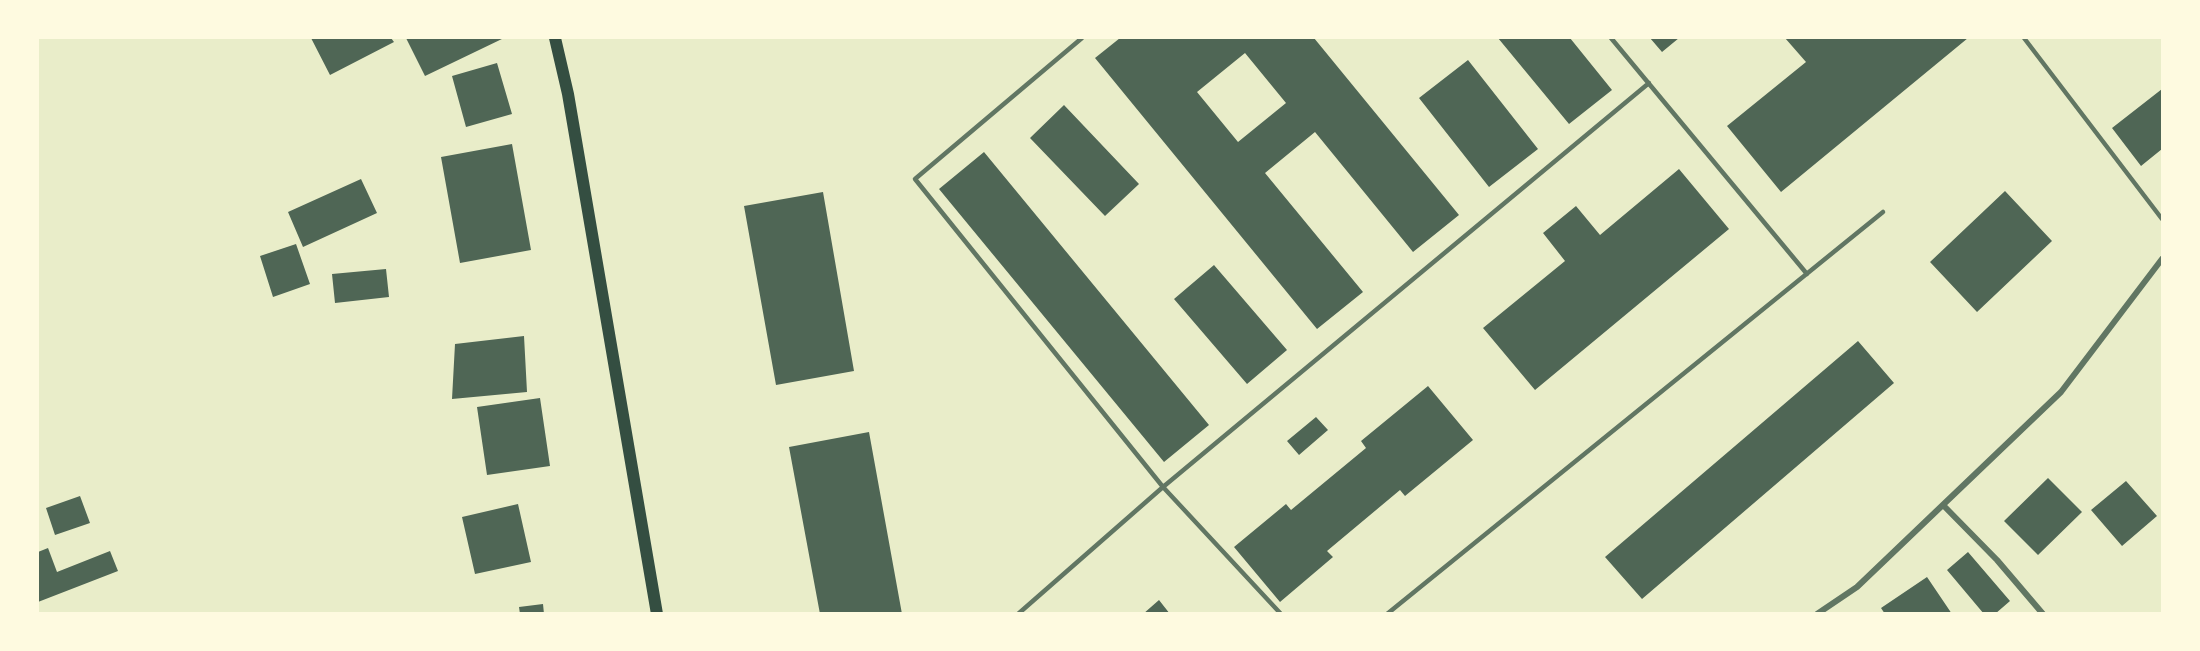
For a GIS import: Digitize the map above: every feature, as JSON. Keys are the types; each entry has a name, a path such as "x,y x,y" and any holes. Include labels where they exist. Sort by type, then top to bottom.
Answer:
{"main road":[{"path":"555,38 572,117 657,614"}],"street":[{"path":"1817,614 1857,587 2061,392 2163,259"},
{"path":"1943,505 1997,560 2043,614"}],"lane":[{"path":"1082,38 915,179 1163,487 1281,614"},
{"path":"1611,38 1808,274"},
{"path":"2024,38 2163,219"},
{"path":"1018,614 1163,487 1649,83"},
{"path":"1387,614 1883,212"}],"building":[{"path":"311,38 391,38 394,42 330,75"},
{"path":"406,38 504,38 425,76"},
{"path":"1120,38 1314,38 1459,215 1413,252 1315,132 1265,173 1363,292 1317,329 1095,58","holes":["1245,53 1286,103 1238,142 1197,92"]},
{"path":"1498,38 1570,38 1612,90 1569,124"},
{"path":"1650,38 1679,38 1662,52"},
{"path":"1785,38 1968,38 1781,192 1727,126 1806,62"},
{"path":"1468,60 1538,149 1489,187 1419,98"},
{"path":"497,63 512,114 466,127 452,76"},
{"path":"2162,89 2162,149 2141,166 2112,128"},
{"path":"1064,105 1139,184 1105,216 1030,138"},
{"path":"512,144 531,250 460,263 441,157"},
{"path":"984,152 1209,425 1164,462 939,189"},
{"path":"1679,169 1729,229 1535,390 1483,328 1565,261 1543,233 1576,206 1600,235"},
{"path":"361,179 377,213 303,247 288,212"},
{"path":"2005,191 2052,241 1977,312 1930,262"},
{"path":"823,192 854,371 776,385 744,206"},
{"path":"296,244 310,284 273,297 260,256"},
{"path":"1214,265 1287,350 1247,384 1174,299"},
{"path":"386,269 389,297 335,303 332,274"},
{"path":"524,336 527,392 452,399 455,344"},
{"path":"1858,341 1894,383 1642,599 1605,557"},
{"path":"1428,386 1473,440 1405,496 1400,490 1327,551 1333,557 1280,602 1234,547 1286,504 1291,510 1366,448 1361,441"},
{"path":"540,398 550,466 487,475 477,407"},
{"path":"1316,417 1328,430 1299,455 1287,441"},
{"path":"869,432 902,614 820,614 789,447"},
{"path":"2048,478 2082,512 2038,555 2004,521"},
{"path":"2126,481 2157,516 2122,546 2091,510"},
{"path":"80,496 90,523 55,535 46,508"},
{"path":"518,504 531,562 475,574 462,517"},
{"path":"48,548 57,572 110,551 118,571 38,602 38,552"},
{"path":"1968,552 2010,601 1995,614 1984,614 1947,570"},
{"path":"1927,577 1952,614 1885,614 1881,608"},
{"path":"1159,600 1170,614 1143,614"},
{"path":"543,604 544,614 520,614 519,607"}]}
